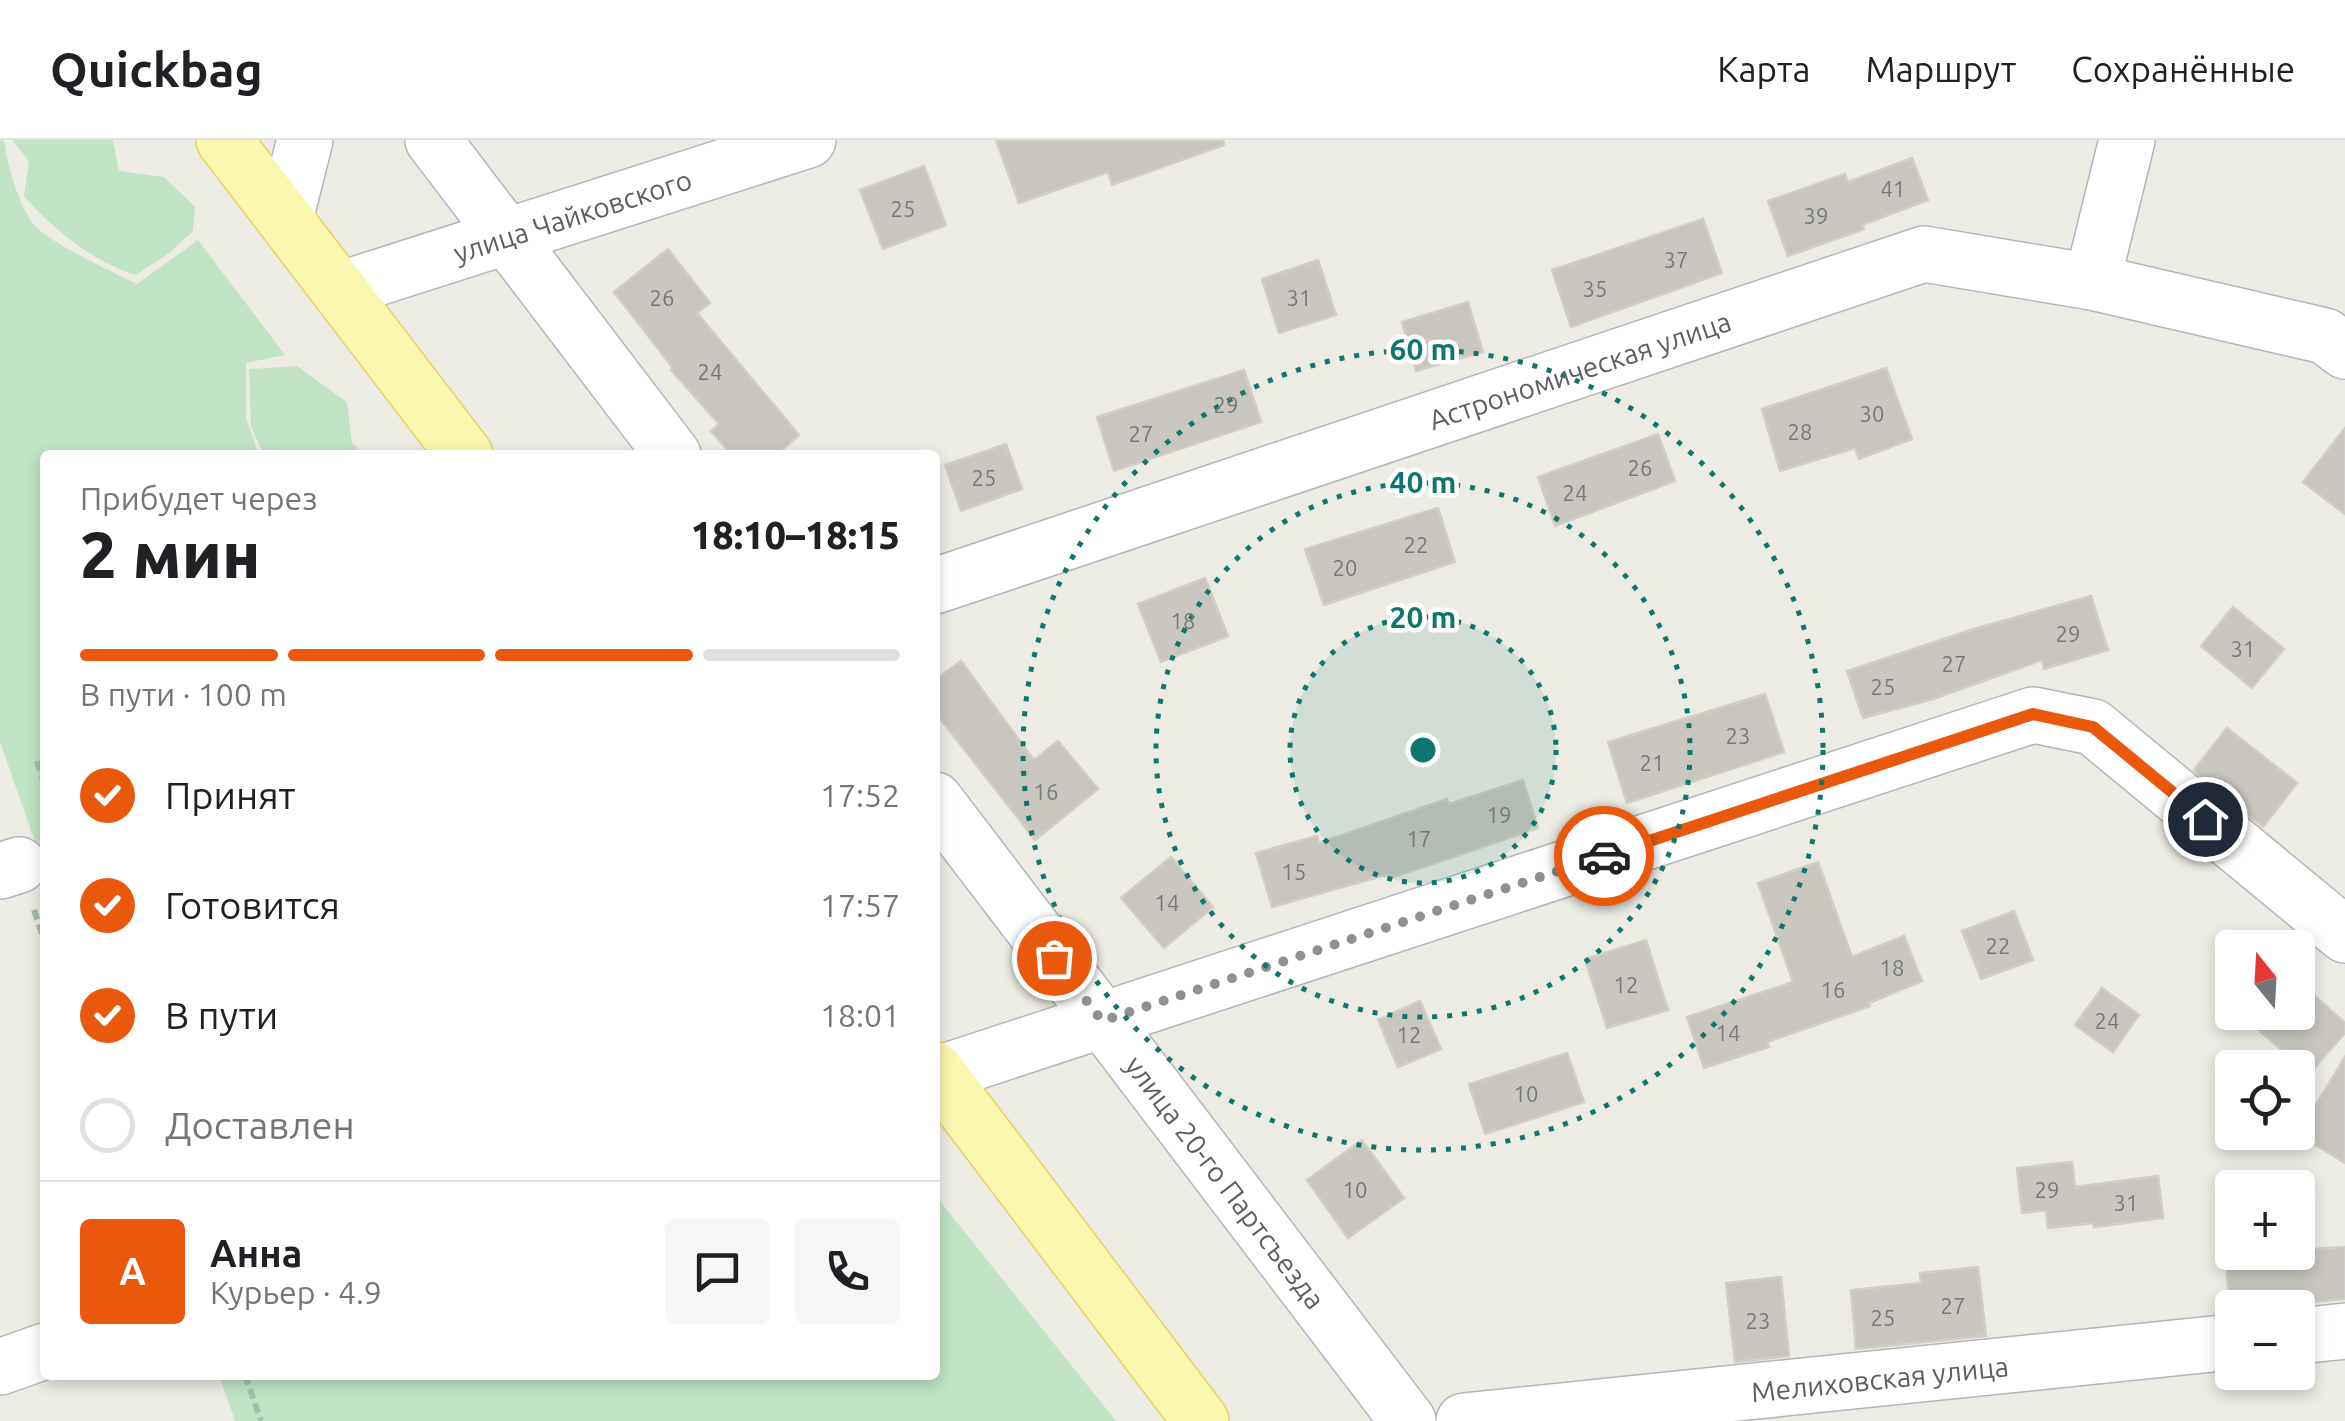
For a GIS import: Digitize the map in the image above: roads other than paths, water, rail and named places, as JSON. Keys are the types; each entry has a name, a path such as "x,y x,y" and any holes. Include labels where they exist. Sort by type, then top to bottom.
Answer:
{"main road":[{"path":"224,140 461,450"},
{"path":"940,1077 1201,1421"}],"street":[{"path":"285,219 306,140"},
{"path":"433,140 668,450"},
{"name":"улица Чайковского","path":"339,290 808,140"},
{"path":"2092,282 2127,140"},
{"name":"Астрономическая улица","path":"940,584 1924,254 2092,282 2326,336 2345,351"},
{"path":"940,1071 2033,714 2093,727 2345,934"},
{"name":"улица 20-го Партсъезда","path":"940,807 1408,1421"},
{"path":"2315,1334 2345,1331"},
{"name":"Мелиховская улица","path":"1464,1421 2215,1344"},
{"path":"0,1367 40,1354"}]}
